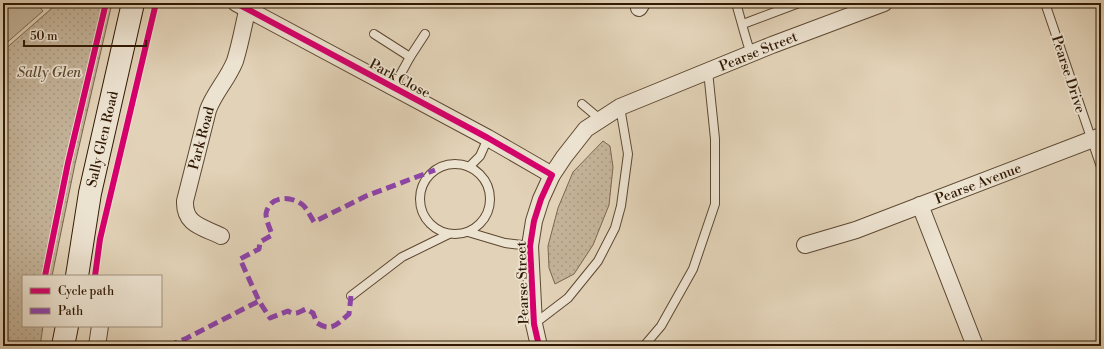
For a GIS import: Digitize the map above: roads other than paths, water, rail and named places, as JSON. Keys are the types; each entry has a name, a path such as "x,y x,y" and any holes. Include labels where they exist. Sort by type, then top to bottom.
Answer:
{"main road":[{"name":"Sally Glen Road","path":"77,275 90,193 133,3"},
{"path":"63,346 67,327"}],"street":[{"name":"Pearse Street","path":"539,346 534,324 530,246 534,221 541,199 552,175 564,157 586,130 620,107 751,54 884,3"},
{"name":"Park Close","path":"244,5 393,88 488,138 552,175"},
{"name":"Park Road","path":"221,236 193,222 185,210 185,201 208,110 212,100 234,62 247,16 244,5"},
{"name":"Pearse Avenue","path":"805,244 856,230 1096,138"},
{"path":"920,205 975,346"},
{"path":"97,346 100,327"}],"lane":[{"path":"736,3 743,24 744,36 751,54"},
{"path":"743,24 799,3"},
{"name":"Pearse Drive","path":"1045,3 1096,138 1101,167"},
{"path":"374,34 410,58"},
{"path":"393,88 425,34"},
{"path":"644,346 661,326 692,269 715,204 715,139 708,71"},
{"path":"582,104 601,120"},
{"path":"534,324 568,298 598,261 614,228 621,206 628,154 620,107"},
{"path":"469,167 480,156 488,138"},
{"path":"460,164 469,167 477,171 488,186 490,203 488,212 477,227 468,232 449,234 432,226 425,218 420,201 420,192 428,176 443,166 460,164"},
{"path":"468,232 504,243 530,246"},
{"path":"351,296 402,257 449,234"}],"park label":[{"name":"Sally Glen","path":"49,72"}]}
